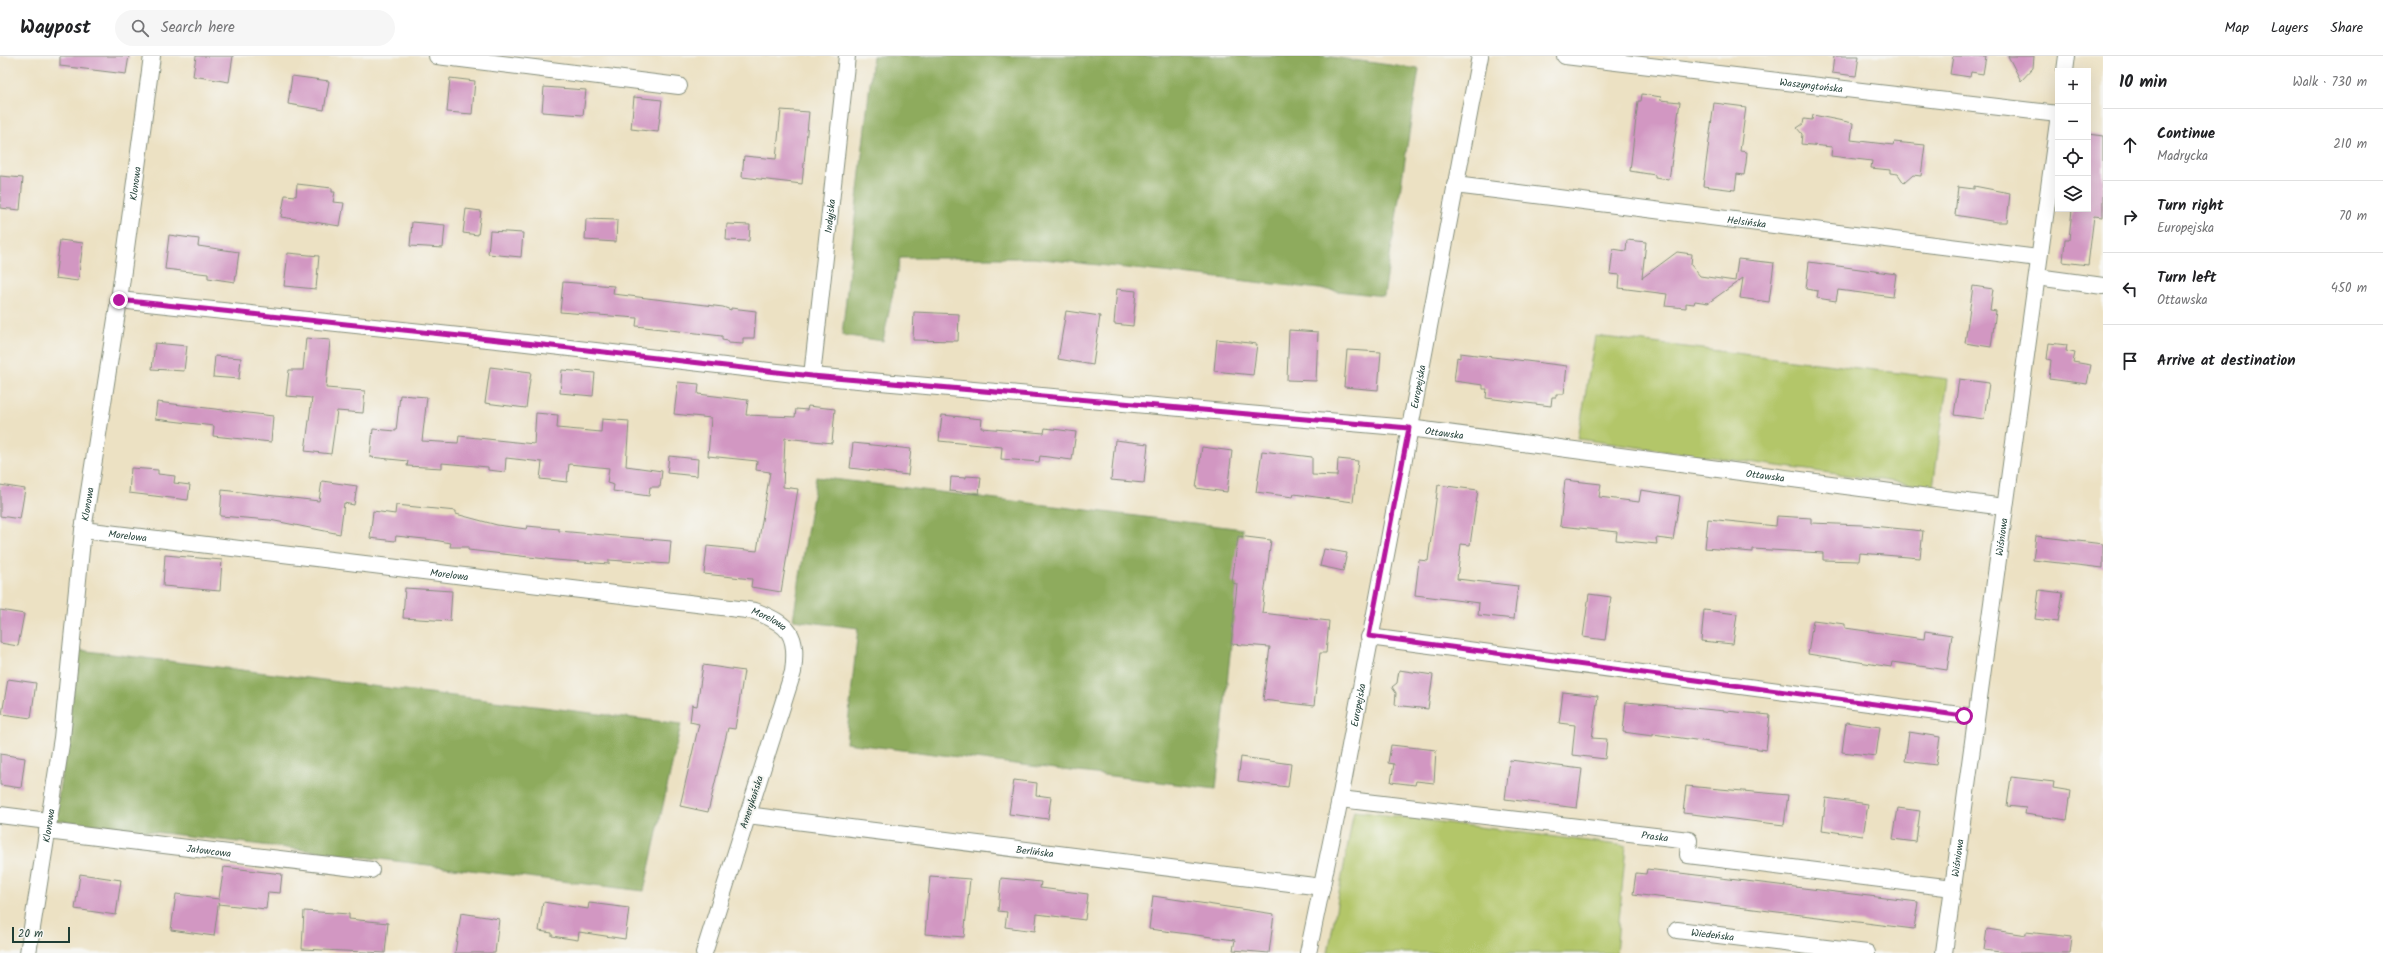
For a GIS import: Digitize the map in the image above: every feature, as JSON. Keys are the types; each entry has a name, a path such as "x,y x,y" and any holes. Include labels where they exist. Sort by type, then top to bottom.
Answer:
{"street":[{"name":"Klonowa","path":"28,953 62,738 83,530 119,300 152,56"},
{"path":"437,56 680,86"},
{"name":"Indyjska","path":"812,376 847,56"},
{"name":"Europejska","path":"1308,953 1340,799 1369,636 1480,56"},
{"name":"Waszyngtońska","path":"1565,56 2055,114"},
{"path":"2065,68 2067,56"},
{"name":"Wiśniowa","path":"1944,953 1975,717 2055,140"},
{"name":"Helsińska","path":"1455,185 2038,258"},
{"path":"2036,277 2103,286"},
{"name":"Ottawska","path":"119,300 518,342 812,376 1409,428 2004,507"},
{"name":"Morelowa","path":"83,530 756,611 772,618 789,630 796,651"},
{"path":"1369,636 1975,717"},
{"name":"Amerykańska","path":"704,953 793,672 796,651"},
{"name":"Praska","path":"1340,799 1690,840 1688,855 1952,888"},
{"name":"Jałowcowa","path":"0,815 48,826 371,870"},
{"name":"Berlińska","path":"747,815 1322,887"},
{"name":"Wiedeńska","path":"1677,930 1867,953"}],"green space":[{"path":"873,56 1324,56 1419,69 1384,296 1034,258 900,258 883,341 842,335"},
{"path":"1595,336 1948,379 1933,487 1578,439"},
{"path":"816,477 1243,529 1216,789 846,743 858,628 793,620"},
{"path":"79,650 681,724 644,891 55,820"},
{"path":"1354,811 1626,846 1616,953 1328,953"}],"building":[{"path":"60,56 129,56 126,74 60,66"},
{"path":"196,56 233,56 229,82 193,76"},
{"path":"1834,56 1859,56 1856,76 1832,73"},
{"path":"1953,56 1986,56 1983,74 1971,72 1970,77 1950,74"},
{"path":"2008,56 2034,56 2033,68 2021,81"},
{"path":"292,76 329,81 324,110 288,104"},
{"path":"450,78 475,81 472,114 447,112"},
{"path":"544,87 586,90 583,115 542,112"},
{"path":"1642,94 1661,97 1660,100 1680,102 1669,180 1655,178 1655,175 1630,171 1638,101 1641,101"},
{"path":"634,97 662,100 658,132 631,129"},
{"path":"1714,103 1746,107 1740,151 1747,152 1746,163 1744,175 1737,174 1735,190 1703,186"},
{"path":"781,110 809,112 802,184 742,177 744,156 776,159"},
{"path":"1813,115 1853,123 1851,140 1893,145 1894,142 1925,145 1921,176 1913,175 1904,183 1898,174 1890,173 1890,170 1871,168 1872,161 1831,156 1832,147 1801,144 1802,134 1797,128 1803,124 1804,119 1812,120"},
{"path":"2091,134 2103,136 2103,217 2094,216 2088,265 2063,262 2065,240 2069,240 2072,212 2091,212"},
{"path":"0,176 23,178 20,210 0,208"},
{"path":"297,184 332,188 332,192 335,192 333,202 344,203 340,226 281,217 285,195 296,196"},
{"path":"1974,186 2010,193 2007,222 1997,222 1955,215 1958,187 1974,189"},
{"path":"466,209 481,211 478,235 463,233"},
{"path":"586,219 617,220 616,242 585,240"},
{"path":"412,222 445,225 443,248 410,246"},
{"path":"727,224 750,225 749,241 726,240"},
{"path":"490,231 523,233 521,257 488,254"},
{"path":"169,235 199,239 198,246 239,252 235,282 208,278 208,274 165,269"},
{"path":"60,240 83,243 78,281 55,278"},
{"path":"1627,240 1646,242 1642,278 1677,252 1692,254 1691,265 1700,276 1735,281 1738,259 1774,263 1769,302 1740,298 1743,278 1708,303 1695,301 1694,304 1686,303 1686,308 1665,306 1667,294 1619,288 1620,275 1610,274 1613,249 1626,251"},
{"path":"288,253 319,256 316,289 284,286"},
{"path":"1809,262 1896,274 1893,297 1838,290 1836,301 1817,298 1818,291 1806,289"},
{"path":"563,282 614,286 613,294 723,307 731,310 731,308 756,311 754,338 743,338 743,344 728,343 728,341 722,340 722,336 636,326 637,318 560,312"},
{"path":"1973,286 1993,289 1990,310 1996,311 1991,347 1965,343"},
{"path":"1117,289 1136,291 1133,326 1114,324"},
{"path":"1066,311 1100,316 1093,365 1058,359"},
{"path":"914,312 959,314 958,341 913,340"},
{"path":"1289,330 1318,332 1316,381 1287,380"},
{"path":"306,338 330,340 326,388 365,391 363,413 337,411 331,454 305,451 312,398 286,396 289,370 303,370"},
{"path":"1217,339 1257,344 1253,375 1214,371"},
{"path":"155,343 187,346 184,371 152,369"},
{"path":"2049,343 2067,345 2066,351 2075,353 2073,362 2091,365 2087,384 2049,379 2051,360 2047,359"},
{"path":"1347,350 1381,352 1378,390 1344,387"},
{"path":"1460,353 1567,366 1564,394 1556,394 1556,397 1552,397 1551,406 1486,398 1487,389 1483,389 1483,385 1454,381 1457,357 1460,358"},
{"path":"215,356 241,358 239,379 213,377"},
{"path":"490,367 531,372 526,408 485,403"},
{"path":"562,370 595,373 593,396 560,393"},
{"path":"1959,379 1989,383 1984,419 1954,415"},
{"path":"678,382 699,384 698,394 748,400 746,415 795,417 796,409 807,410 808,406 835,409 832,443 785,438 783,487 798,489 781,592 751,587 752,579 704,574 707,546 757,551 770,472 756,470 757,461 708,456 711,418 674,414"},
{"path":"400,395 427,397 422,441 458,443 459,436 534,444 536,413 558,415 557,428 601,432 602,419 629,421 626,466 662,471 660,487 650,487 649,496 613,491 614,485 607,483 609,468 569,464 567,482 540,479 542,462 506,458 505,472 488,470 488,467 442,463 442,468 407,466 408,461 370,457 373,429 396,431"},
{"path":"157,402 273,416 271,442 213,436 214,426 155,419"},
{"path":"942,415 982,419 981,428 1044,433 1045,428 1076,432 1072,460 1040,456 1039,462 1001,459 1002,447 939,441"},
{"path":"1115,440 1148,444 1144,483 1111,480"},
{"path":"853,443 911,449 908,475 850,468"},
{"path":"1202,447 1232,451 1227,492 1196,488"},
{"path":"1262,451 1312,457 1312,475 1337,476 1338,459 1358,461 1353,502 1294,494 1293,497 1256,492"},
{"path":"669,456 698,459 697,476 667,473"},
{"path":"131,468 158,470 158,474 175,476 174,483 190,485 188,500 129,493"},
{"path":"966,476 981,477 979,494 950,491 951,477 966,478"},
{"path":"1565,480 1601,484 1599,497 1639,502 1641,490 1680,496 1673,540 1656,538 1657,544 1616,540 1617,532 1560,526"},
{"path":"322,481 357,486 354,505 344,503 340,534 270,520 220,516 222,490 319,501"},
{"path":"0,485 25,489 20,519 0,516"},
{"path":"1438,485 1478,490 1470,545 1461,544 1457,579 1518,586 1514,619 1478,615 1479,603 1415,595 1419,560 1428,561"},
{"path":"396,505 456,511 456,514 497,525 526,529 527,526 559,529 559,531 671,541 669,564 609,560 609,564 555,560 468,550 468,547 450,547 451,543 434,540 396,536 395,541 370,538 373,511 395,514"},
{"path":"1777,516 1811,518 1811,523 1862,525 1923,531 1920,558 1860,553 1859,561 1823,560 1823,553 1753,549 1753,552 1705,548 1708,519 1776,526"},
{"path":"1238,536 1271,540 1262,613 1329,621 1326,653 1320,653 1314,706 1263,700 1270,647 1231,644 1237,584 1232,583"},
{"path":"2036,536 2103,544 2103,568 2033,560"},
{"path":"1324,549 1347,553 1343,571 1320,566"},
{"path":"165,555 222,560 220,591 163,586"},
{"path":"405,588 452,591 450,621 403,618"},
{"path":"2039,590 2063,593 2058,622 2035,619"},
{"path":"1589,594 1611,597 1605,640 1583,637"},
{"path":"0,610 24,614 18,646 0,643"},
{"path":"1704,610 1737,614 1733,644 1701,641"},
{"path":"1813,620 1845,624 1845,628 1924,639 1925,631 1952,635 1947,670 1892,662 1891,667 1808,654"},
{"path":"703,665 744,671 735,729 728,728 708,812 680,806 699,724 690,722 692,705 697,706"},
{"path":"1399,670 1433,675 1428,709 1395,705 1396,693 1392,687 1397,683"},
{"path":"8,679 36,683 31,718 2,714"},
{"path":"1563,692 1598,696 1592,738 1607,739 1605,759 1572,755 1575,725 1559,723"},
{"path":"1626,702 1770,715 1766,750 1653,734 1653,736 1623,732"},
{"path":"1846,722 1880,727 1876,756 1842,752"},
{"path":"1909,732 1940,737 1936,765 1905,761"},
{"path":"1391,745 1436,750 1434,783 1416,781 1415,785 1391,782 1394,764 1388,763"},
{"path":"0,754 25,758 21,788 0,785"},
{"path":"1241,757 1291,764 1288,787 1238,781"},
{"path":"1510,760 1582,769 1577,808 1505,799"},
{"path":"2011,777 2054,782 2053,788 2071,791 2067,820 2025,814 2026,808 2007,806"},
{"path":"1014,780 1037,783 1036,795 1051,797 1048,819 1009,814"},
{"path":"1686,786 1788,795 1784,825 1683,813"},
{"path":"1826,798 1868,804 1863,836 1822,830"},
{"path":"1898,808 1920,811 1916,842 1893,839"},
{"path":"224,867 282,874 280,893 268,892 266,909 218,904"},
{"path":"1647,869 1918,902 1914,929 1633,894 1636,873 1646,874"},
{"path":"80,874 121,880 116,915 75,909"},
{"path":"930,876 970,879 964,937 925,934"},
{"path":"1001,878 1041,882 1040,888 1088,894 1085,920 1037,914 1035,931 1005,927 1007,912 998,911"},
{"path":"176,894 219,899 214,936 171,930"},
{"path":"1153,896 1274,914 1269,953 1233,950 1235,940 1149,929"},
{"path":"543,902 588,909 589,903 629,908 625,939 579,932 578,940 552,936 552,933 539,931"},
{"path":"304,911 349,914 349,919 388,923 385,953 302,949"},
{"path":"461,913 499,919 495,953 455,953"},
{"path":"1987,929 2026,935 2026,932 2072,937 2070,953 2008,953 1984,950"}],"route":[{"path":"119,300 526,343 812,376 1409,428 1369,636 1964,716"}]}
